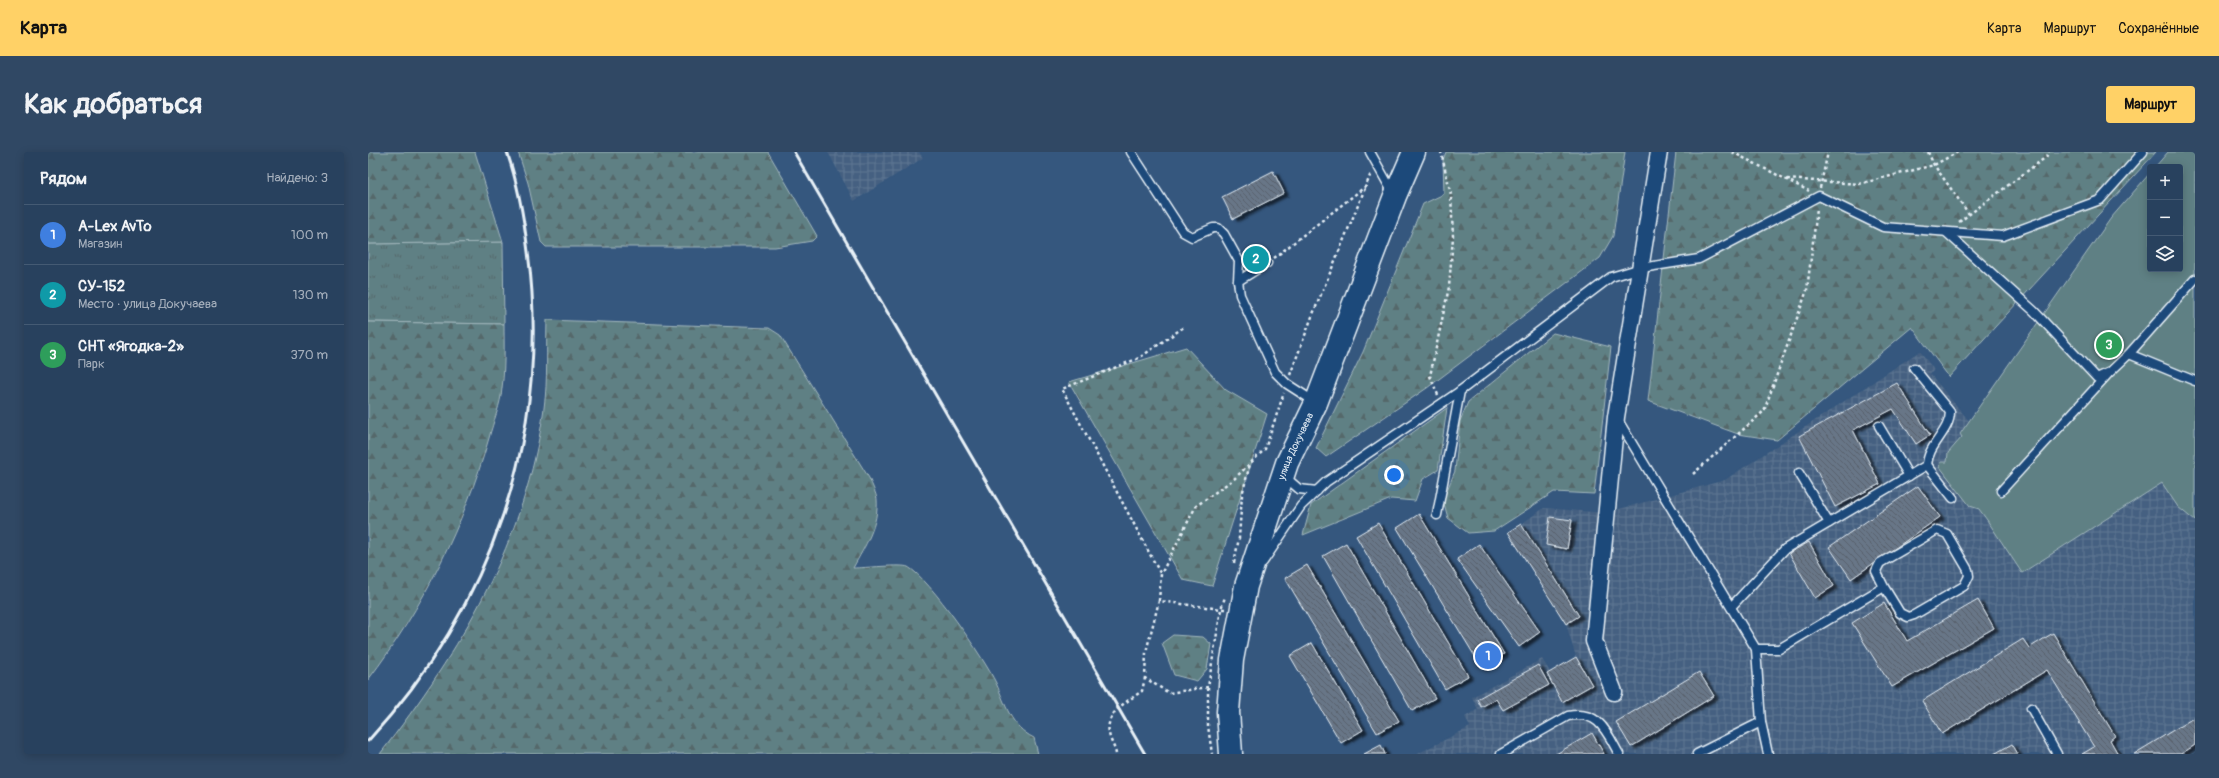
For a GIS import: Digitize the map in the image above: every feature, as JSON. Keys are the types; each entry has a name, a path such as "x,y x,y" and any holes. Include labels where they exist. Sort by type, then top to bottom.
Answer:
{"main road":[{"name":"улица Докучаева","path":"1230,754 1228,712 1232,660 1231,610 1246,586 1283,476 1316,403 1395,196 1414,152"}],"street":[{"path":"1614,692 1594,641 1616,417 1659,152"}],"lane":[{"path":"1132,152 1183,232 1192,237 1213,228 1218,228 1224,234 1239,261 1238,281 1240,295 1275,372 1287,384 1316,403"},
{"path":"1370,152 1395,196"},
{"path":"1246,586 1301,506 1326,482 1460,391 1611,277 1640,268 1699,259 1818,196 1883,227 2003,236 2100,200 2143,152"},
{"path":"1946,232 2034,311 2098,378 2110,372"},
{"path":"1238,281 1267,263"},
{"path":"2001,491 2110,372 2129,354 2195,279"},
{"path":"2129,354 2195,381"},
{"path":"1731,607 1785,549 1927,465 1930,449 1948,423 1950,412 1914,368"},
{"path":"1437,515 1460,391"},
{"path":"1616,417 1756,649 1761,722 1768,754"},
{"path":"1879,426 1909,476"},
{"path":"1927,465 1953,498"},
{"path":"1799,474 1829,524"},
{"path":"1283,476 1298,489 1316,491"},
{"path":"1938,530 1947,534 1970,576 1964,586 1908,617 1900,613 1884,586 1876,571 1880,563 1938,530"},
{"path":"1756,649 1779,649 1884,586"},
{"path":"2031,708 2057,754"},
{"path":"1501,754 1568,716 1578,714 1595,719 1604,728 1619,754"},
{"path":"1697,754 1761,722"}],"path":[{"path":"1439,405 1437,389 1430,376 1449,287 1453,237 1451,195 1441,152"},
{"path":"1732,152 1818,196"},
{"path":"1694,474 1764,411 1807,290 1820,181 1828,152"},
{"path":"1928,152 1934,165 1969,214"},
{"path":"1787,179 1859,184 1934,165 1958,152"},
{"path":"1946,232 2046,157 2049,152"},
{"path":"1267,263 1366,186 1375,161"},
{"path":"1116,754 1108,734 1111,718 1114,712 1142,692 1145,678 1146,652 1159,601 1161,574 1062,389 1139,358 1184,327"},
{"path":"1233,566 1239,538 1242,495 1250,463"},
{"path":"1212,754 1208,726 1208,687 1231,610 1226,594"},
{"path":"1159,601 1231,610"},
{"path":"1145,678 1169,693 1208,687"}],"shaded area":[{"path":"828,152 919,152 923,158 854,201"},
{"path":"1920,351 1934,370 1930,374 1970,422 1960,434 1962,437 1948,453 1970,506 1979,509 2022,573 2162,483 2178,507 2195,521 2195,754 1417,754 1470,727 1465,717 1478,709 1472,697 1542,659 1550,672 1576,657 1566,624 1578,615 1521,524 1544,508 1605,513 1725,480"}],"green space":[{"path":"368,152 475,152 503,242 368,244"},
{"path":"518,152 768,152 817,236 812,241 775,247 546,247 541,242 528,183"},
{"path":"1446,152 1625,152 1613,236 1600,258 1427,388 1326,457 1316,448 1363,352 1423,204 1444,194 1443,160"},
{"path":"1676,152 2156,152 1949,377 1912,327 1777,440 1738,434 1648,401"},
{"path":"2168,152 2195,152 2195,521 2178,507 2162,483 2022,573 1979,509 1970,506 1940,467 1941,462 1947,462 1948,453 1962,437 1960,434 2111,218 2147,176 2147,272 2183,272 2183,164 2158,164"},
{"path":"503,242 504,324 368,322 368,244"},
{"path":"547,320 769,328 780,335 869,478 876,494 876,518 870,535 853,568 904,566 918,574 942,602 969,638 990,671 1014,721 1026,733 1034,738 1038,754 380,754 410,715 463,634 486,592 506,549 522,504 535,457 544,408"},
{"path":"368,322 504,324 504,372 497,413 479,470 454,534 440,565 407,624 368,680"},
{"path":"1553,333 1611,347 1594,494 1554,492 1494,531 1468,533 1448,518 1443,500 1455,471 1460,421 1468,402"},
{"path":"1186,347 1226,390 1267,414 1212,586 1183,580 1069,382"},
{"path":"1447,408 1438,470 1423,479 1415,501 1391,499 1303,535 1311,505"},
{"path":"1173,635 1203,637 1211,644 1207,669 1197,681 1174,675 1162,643"}],"building":[{"path":"1273,171 1284,193 1233,219 1222,197"},
{"path":"1897,383 1930,435 1916,444 1893,409 1853,430 1880,484 1835,507 1799,436"},
{"path":"1918,486 1940,517 1851,579 1829,547"},
{"path":"1419,514 1504,654 1482,668 1397,528"},
{"path":"1550,517 1572,520 1567,549 1546,545"},
{"path":"1378,523 1468,676 1445,689 1356,536"},
{"path":"1521,524 1579,616 1566,624 1508,532"},
{"path":"1809,542 1834,586 1815,598 1789,553"},
{"path":"1346,543 1435,698 1412,711 1323,556"},
{"path":"1479,544 1540,632 1519,647 1457,559"},
{"path":"1307,565 1399,721 1377,733 1285,578"},
{"path":"1978,600 1994,628 1892,687 1852,623 1884,603 1907,641"},
{"path":"2053,633 2115,736 2110,740 2118,754 2082,754 2094,747 2047,670 1942,734 1922,701 2023,639 2029,648"},
{"path":"1312,643 1363,730 1341,743 1290,656"},
{"path":"1576,657 1592,685 1562,702 1547,674"},
{"path":"1538,665 1549,685 1503,710 1496,699 1481,707 1477,699"},
{"path":"1699,672 1714,696 1631,747 1616,722"},
{"path":"2195,717 2195,745 2181,754 2134,754"},
{"path":"1592,733 1604,754 1556,754"},
{"path":"2012,744 2018,754 1994,754"},
{"path":"1381,745 1385,754 1364,754"}],"railway":[{"path":"368,741 411,689 448,634 479,575 503,514 520,451 530,386 533,320 525,227 520,201 507,152"},
{"path":"794,152 1145,754"}],"place":[{"name":"СУ-152","path":"1256,259"},
{"name":"СНТ «Ягодка-2»","path":"2109,345"},
{"name":"A-Lex AvTo","path":"1488,656"}]}
